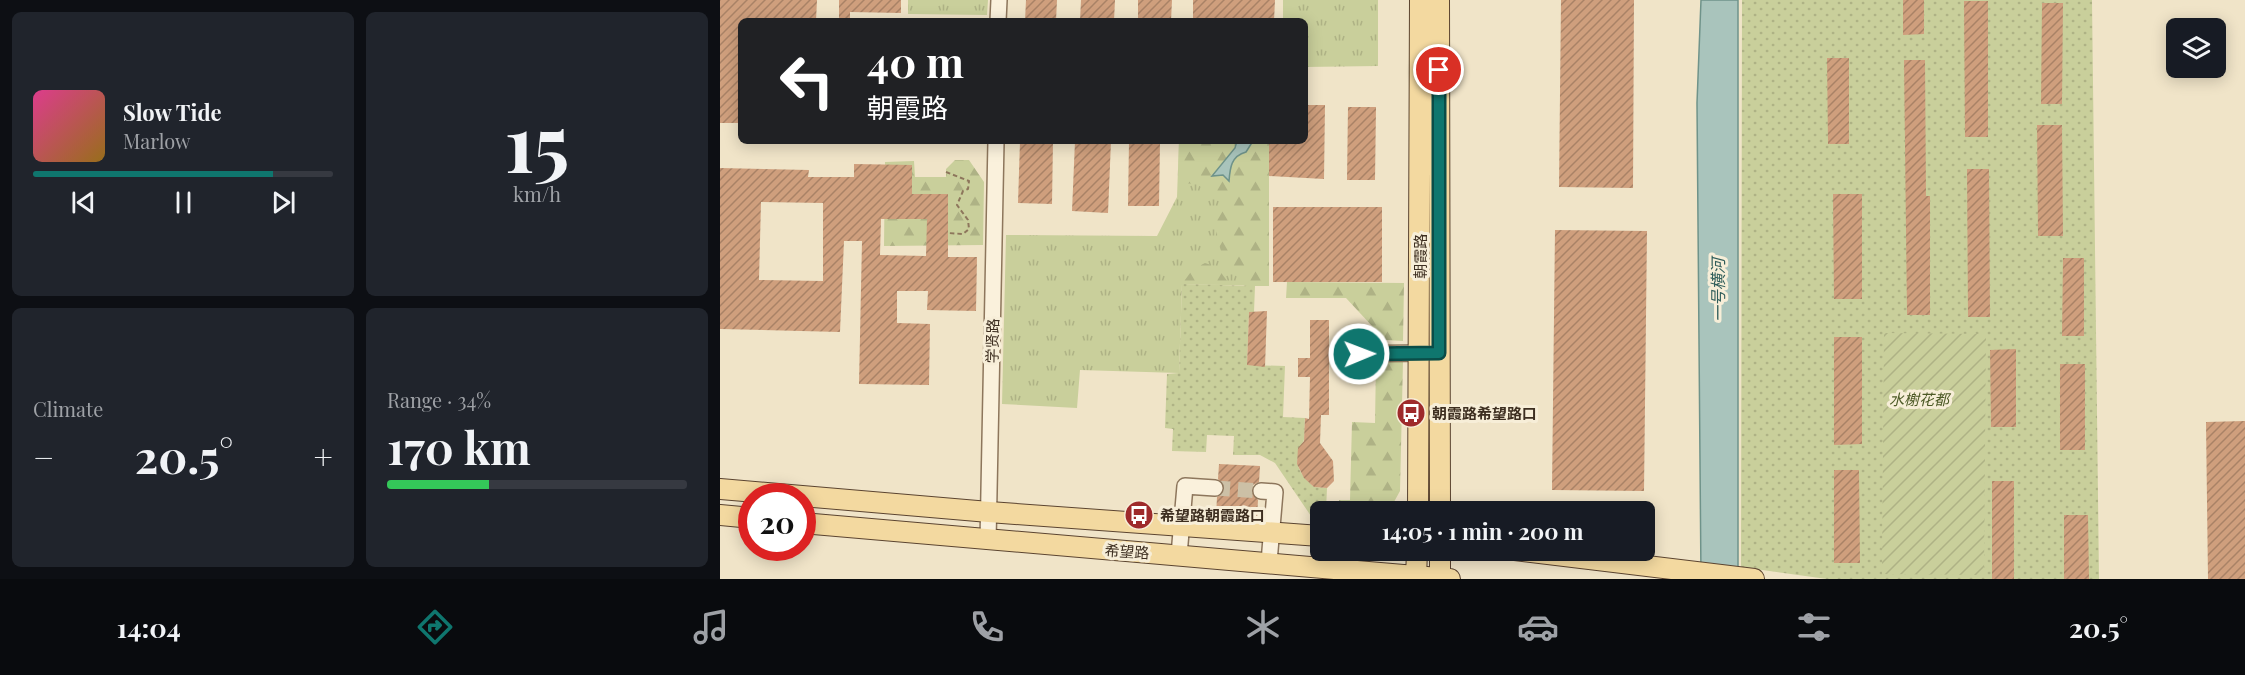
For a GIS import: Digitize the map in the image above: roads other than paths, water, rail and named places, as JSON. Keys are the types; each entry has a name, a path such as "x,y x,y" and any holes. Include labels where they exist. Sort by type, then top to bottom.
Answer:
{"main road":[{"name":"朝霞路","path":"1420,0 1430,353 1439,501"},
{"name":"朝霞路","path":"1419,501 1430,353 1439,0"},
{"name":"希望路","path":"720,489 989,512 1310,535"},
{"path":"720,515 738,517"},
{"name":"希望路","path":"816,524 988,541 1269,562 1443,579"},
{"path":"1416,578 1417,561"},
{"path":"1441,561 1443,579"},
{"path":"1606,561 1749,578"}],"street":[{"path":"998,18 999,0"},
{"name":"学贤路","path":"988,541 996,144"},
{"path":"1339,354 1430,353"},
{"path":"1179,555 1185,486 1215,488"},
{"path":"1261,491 1275,492 1269,562"}],"water":[{"name":"一号横河","path":"1701,0 1738,0 1738,579 1701,579 1697,103"},
{"path":"1236,144 1251,144 1246,152 1234,160 1229,181 1223,175 1212,176"}],"tunnel":[{"path":"1215,488 1261,491"}],"place":[{"name":"朝霞路希望路口","path":"1411,413"},
{"name":"希望路朝霞路口","path":"1139,515"}],"park label":[{"name":"水榭花都","path":"1919,399"}]}
